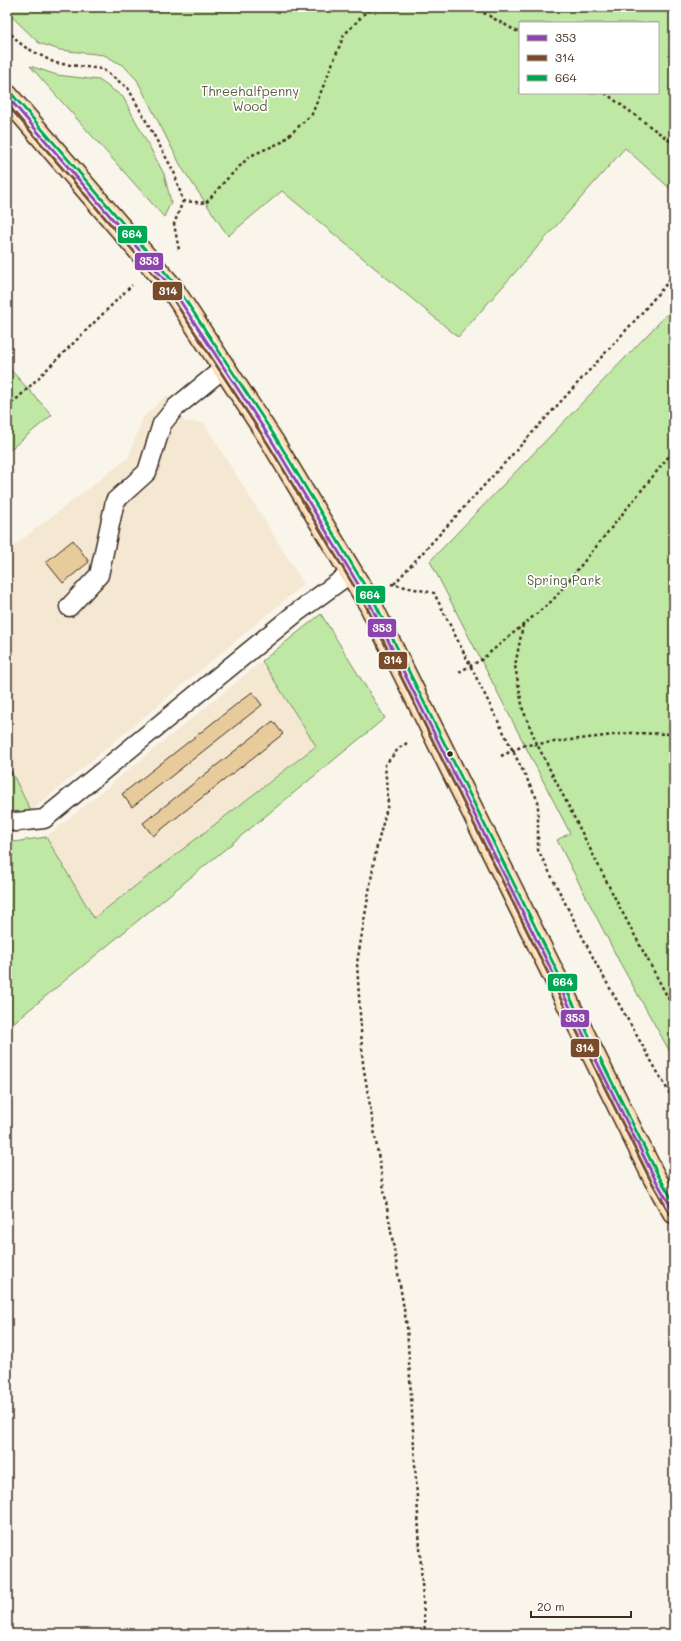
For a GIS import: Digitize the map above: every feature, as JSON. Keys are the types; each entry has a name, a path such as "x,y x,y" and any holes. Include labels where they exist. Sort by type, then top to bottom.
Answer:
{"main road":[{"path":"7,96 171,287 272,441 370,604 654,1177 674,1212"}],"lane":[{"path":"69,607 99,575 115,501 147,472 162,424 175,408 224,368"},
{"path":"7,821 16,822 44,819 296,613 351,573"}],"path":[{"path":"182,201 206,203 250,156 282,142 312,114 344,35 371,7"},
{"path":"473,7 519,32"},
{"path":"606,94 674,144"},
{"path":"7,407 153,265"},
{"path":"370,604 394,584 639,316 674,275"},
{"path":"459,672 481,660 553,600 674,450"},
{"path":"523,625 515,666 523,710 536,744 619,906 674,1009"},
{"path":"425,1634 407,1327 363,1064 357,963 376,850 388,804 385,765 399,748 431,727"},
{"path":"501,756 525,745 630,733 674,734"}],"shaded area":[{"path":"167,395 185,422 204,423 304,584 31,811 7,763 7,551 128,458 143,417"},
{"path":"262,661 316,746 93,918 46,837"}],"green space":[{"name":"Threehalfpenny Wood","path":"7,7 674,7 674,192 625,148 458,337 282,191 228,236 182,168 137,80 124,66 104,55 60,50 39,43 7,12"},
{"path":"30,66 57,75 99,80 123,97 164,174 171,202 164,217"},
{"name":"Spring Park","path":"674,307 674,1059 619,961 557,840 570,833 430,561"},
{"path":"7,366 52,415 7,452"},
{"path":"321,614 385,718 7,1028 7,843 46,837 94,918 316,746 262,661"},
{"path":"7,763 31,811 7,828"}],"building":[{"path":"73,540 89,562 63,583 46,562"},
{"path":"252,692 262,705 132,807 122,794"},
{"path":"273,721 283,734 153,836 143,823"},
{"path":"7,763 12,774 7,777"}],"transit line":[{"name":"664","path":"11,93 175,284 276,438 374,601 658,1175 674,1202"},
{"name":"353","path":"7,96 171,287 272,441 370,604 654,1177 674,1212"},
{"name":"314","path":"7,104 167,290 268,444 366,606 650,1179 670,1214"}]}
